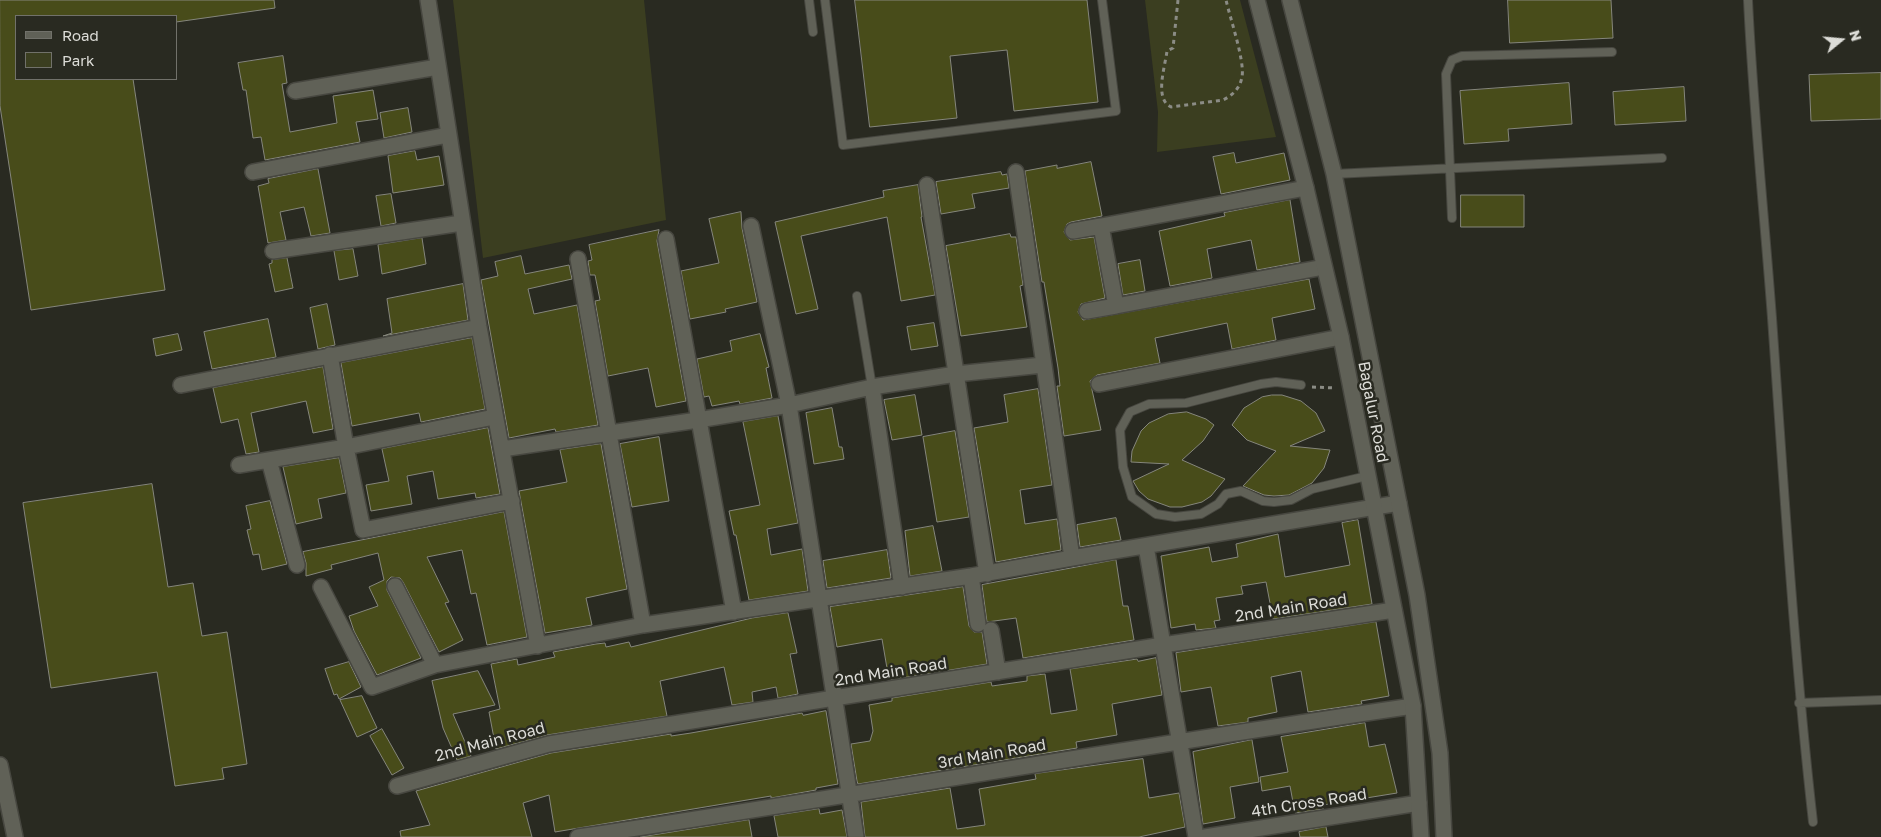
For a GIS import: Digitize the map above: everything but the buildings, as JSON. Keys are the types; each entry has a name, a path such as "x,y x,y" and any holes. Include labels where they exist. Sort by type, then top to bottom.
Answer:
{"street":[{"path":"428,0 494,417 512,501 538,646"},
{"name":"Bagalur Road","path":"1257,0 1306,188 1340,337 1413,706 1421,837"},
{"name":"Bagalur Road","path":"1290,0 1334,174 1417,595 1440,753 1444,837"},
{"path":"295,91 438,67"},
{"path":"253,172 448,135"},
{"path":"1016,172 1072,558"},
{"path":"927,185 987,574"},
{"path":"1073,231 1306,188"},
{"path":"273,251 462,223"},
{"path":"751,226 788,405 821,599 856,837"},
{"path":"1101,226 1116,306"},
{"path":"666,239 734,612"},
{"path":"578,259 643,626"},
{"path":"1087,311 1324,267"},
{"path":"181,385 479,327"},
{"path":"1099,384 1340,337"},
{"path":"330,356 363,530 512,501"},
{"path":"502,449 788,405 872,387 956,374 1043,365"},
{"path":"872,387 902,586"},
{"path":"240,465 346,447 494,417"},
{"path":"269,460 297,565"},
{"path":"321,587 372,687 435,665 643,626 987,574 1399,503"},
{"path":"1146,546 1196,837"},
{"path":"971,576 998,672"},
{"path":"395,586 435,665"},
{"name":"2nd Main Road","path":"397,786 549,744 1163,645 1394,610"},
{"name":"3rd Main Road","path":"578,837 851,796 1179,741 1413,706"},
{"path":"0,765 15,837"},
{"name":"4th Cross Road","path":"1205,837 1419,803"}],"lane":[{"path":"809,0 813,32"},
{"path":"825,0 843,145 1116,111 1102,0"},
{"path":"1748,0 1752,84 1771,309 1799,703 1813,822"},
{"path":"1452,218 1446,74 1452,60 1462,56 1612,52"},
{"path":"1334,174 1662,158"},
{"path":"857,296 872,387"},
{"path":"1301,384 1276,382 1261,384 1186,403 1149,404 1130,412 1120,430 1123,467 1132,497 1156,514 1175,517 1201,514 1218,504 1226,494 1241,491 1263,500 1274,502 1291,500 1312,489 1367,476"},
{"path":"1799,703 1881,700"}],"path":[{"path":"1178,0 1173,48 1167,51 1161,94 1165,103 1171,107 1223,100 1230,96 1240,83 1242,68 1226,0"},
{"path":"1301,384 1315,388 1350,388"}],"green space":[{"path":"453,0 644,0 666,220 483,258"},
{"path":"1145,0 1240,0 1276,137 1157,152 1158,112"}]}
